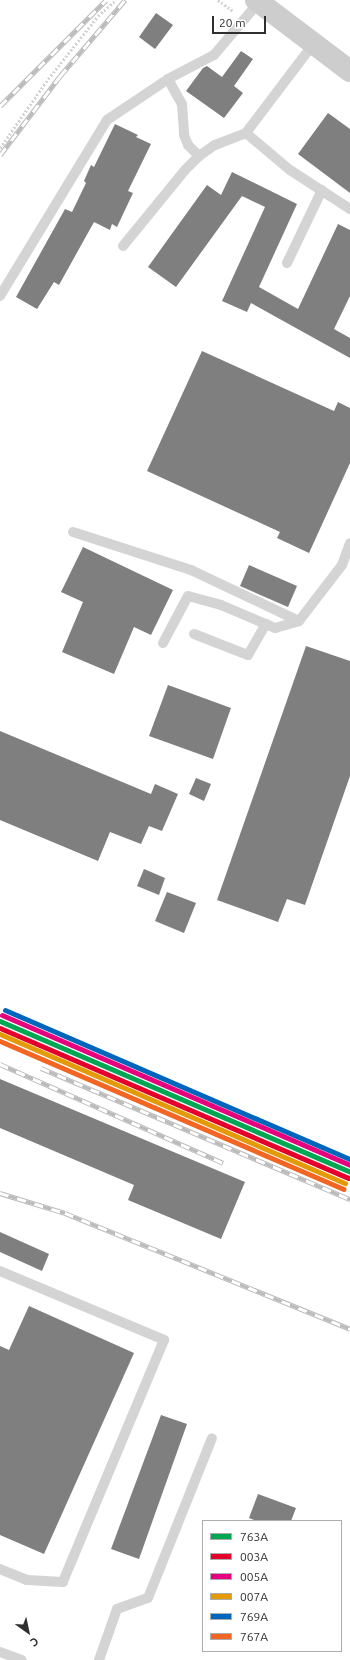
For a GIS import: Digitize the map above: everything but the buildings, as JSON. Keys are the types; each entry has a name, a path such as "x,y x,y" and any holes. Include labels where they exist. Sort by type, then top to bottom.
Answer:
{"street":[{"path":"257,1 350,71"}],"lane":[{"path":"0,296 107,120 168,79 214,55 257,1"},
{"path":"122,246 185,170 199,156 216,144 246,133 314,43"},
{"path":"168,79 182,104 184,135 188,145 199,156"},
{"path":"246,133 290,170 350,208"},
{"path":"287,263 322,190"},
{"path":"73,532 191,570 299,621"},
{"path":"163,643 188,596 220,605 275,628 299,621 342,565 350,543"},
{"path":"194,634 248,655 266,624"},
{"path":"0,1271 164,1340 62,1582 26,1580 0,1569"},
{"path":"99,1660 117,1610 148,1598 212,1438"},
{"path":"0,1652 22,1660"}],"path":[{"path":"0,148 48,79 98,16 116,0"},
{"path":"218,0 238,15"}],"railway":[{"path":"0,106 106,0"},
{"path":"0,155 60,76 125,0"},
{"path":"0,1064 223,1163"},
{"path":"41,1068 350,1199"},
{"path":"0,1193 65,1213 350,1329"}],"transit line":[{"name":"769А","path":"5,1010 350,1159"},
{"name":"005А","path":"2,1015 350,1165"},
{"name":"763А","path":"0,1021 350,1172"},
{"name":"003А","path":"0,1028 348,1178"},
{"name":"007А","path":"0,1034 345,1183"},
{"name":"767А","path":"0,1041 343,1189"}]}
